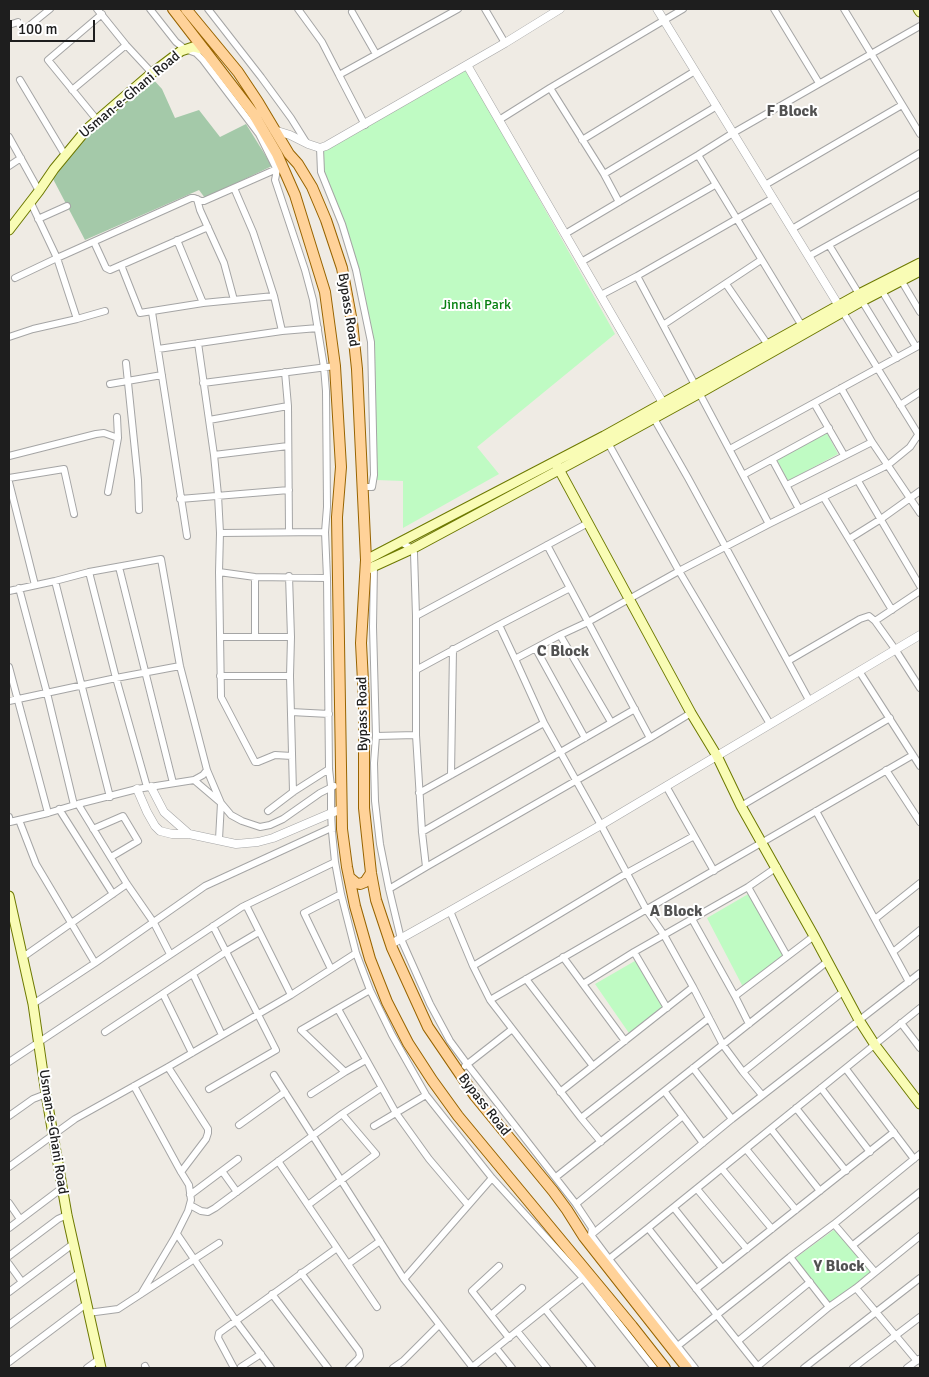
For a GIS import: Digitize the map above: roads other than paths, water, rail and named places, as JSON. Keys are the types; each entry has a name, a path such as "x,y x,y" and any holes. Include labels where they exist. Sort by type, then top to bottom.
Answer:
{"main road":[{"path":"173,9 253,114 277,154 281,169 295,195 325,292 330,366 341,467 330,574 336,785 341,809 349,877 370,959 387,1002 408,1042 458,1116 632,1326 652,1365 666,1368"},
{"name":"Bypass Road","path":"186,9 238,72 312,187 326,220 342,268 352,322 357,369 362,487 370,563 361,643 364,701 364,808 371,873 375,893 391,944 428,1027 475,1096 554,1191 584,1237 675,1348 687,1368"},
{"name":"Usman-e-Ghani Road","path":"9,230 65,155 96,120 152,73 185,49 193,47 205,50"},
{"path":"281,169 298,164"},
{"path":"861,298 882,291 920,266"},
{"path":"370,563 412,549 557,466 920,266"},
{"path":"652,414 663,403 698,389 768,345 802,326 841,309"},
{"path":"557,466 691,713 717,756 742,806 859,1020 875,1045 920,1104"},
{"path":"370,563 401,542 557,466"},
{"path":"349,877 360,884 365,882 371,873"},
{"path":"353,897 356,890 362,888 367,888 375,893"},
{"name":"Usman-e-Ghani Road","path":"9,896 11,913 34,1004 46,1094 62,1188 99,1364"}],"street":[{"path":"9,25 18,22 24,30 50,9"},
{"path":"150,9 173,39 185,49 196,53 203,60 259,134 281,169"},
{"path":"208,9 266,84 308,144"},
{"path":"298,9 322,42 365,125"},
{"path":"339,74 458,9"},
{"path":"485,9 505,43"},
{"path":"274,130 320,148 326,146 505,43 557,9"},
{"path":"515,659 588,622 629,598 769,524 888,465 919,437 657,9"},
{"path":"499,120 683,9"},
{"path":"774,9 819,83"},
{"path":"844,9 920,134"},
{"path":"353,10 376,54"},
{"path":"96,120 48,60 100,12 126,45 152,73"},
{"path":"565,234 698,156 733,133 920,26"},
{"path":"72,90 126,45"},
{"path":"467,65 663,403"},
{"path":"582,140 695,71"},
{"path":"20,80 65,155"},
{"path":"550,88 604,174 619,202"},
{"path":"765,185 902,105"},
{"path":"604,174 716,106"},
{"path":"10,142 39,191"},
{"path":"320,148 321,172 342,224 356,270 371,342 374,475 372,487 362,487"},
{"path":"792,229 920,153"},
{"path":"698,156 802,326"},
{"path":"9,166 21,158"},
{"path":"15,278 191,198 204,201 281,169"},
{"path":"281,169 275,180 305,270 318,328 330,366 325,532 330,574 329,769 336,785 331,813 335,862 356,953 370,990 392,1035 426,1095 492,1178 583,1278 652,1365"},
{"path":"581,262 715,185"},
{"path":"234,188 253,232 274,296 282,331"},
{"path":"808,256 920,194"},
{"path":"601,296 773,198"},
{"path":"197,199 224,263 234,300"},
{"path":"30,201 57,258 77,319"},
{"path":"38,219 67,206"},
{"path":"94,242 108,270 110,270 208,227"},
{"path":"177,240 203,303"},
{"path":"829,245 897,358"},
{"path":"663,326 761,260"},
{"path":"121,265 140,313 203,303 274,296"},
{"path":"637,276 769,524"},
{"path":"901,280 920,312"},
{"path":"726,284 768,345"},
{"path":"730,449 918,346 882,291"},
{"path":"9,336 105,311"},
{"path":"152,312 186,536"},
{"path":"158,349 282,331 318,328"},
{"path":"198,343 218,495 221,697 256,762 275,755 292,756"},
{"path":"126,363 138,480 139,510"},
{"path":"203,383 330,366"},
{"path":"284,372 288,406 289,532"},
{"path":"110,384 162,376"},
{"path":"842,388 872,442 920,513"},
{"path":"900,405 920,392"},
{"path":"814,403 844,455"},
{"path":"209,420 288,406"},
{"path":"652,414 810,700"},
{"path":"108,492 118,438 117,416"},
{"path":"743,475 829,428"},
{"path":"9,456 96,434 104,433 118,438"},
{"path":"606,440 679,571 770,724"},
{"path":"787,485 872,442"},
{"path":"214,455 288,446"},
{"path":"772,459 799,509"},
{"path":"35,585 9,480 64,468 74,514"},
{"path":"858,481 920,586"},
{"path":"180,499 289,490"},
{"path":"849,539 881,520 920,491"},
{"path":"824,498 892,610"},
{"path":"416,616 588,523"},
{"path":"220,533 325,532"},
{"path":"401,542 412,549 414,553 416,735 426,867"},
{"path":"547,545 650,738"},
{"path":"9,590 89,572 161,559 180,666 207,770 221,803 219,839"},
{"path":"370,563 376,736 374,763 375,801 380,844 401,938 450,1041 576,1204 592,1228 591,1235 675,1348 696,1368"},
{"path":"119,567 174,783"},
{"path":"89,572 116,678 149,787 164,812 189,834"},
{"path":"219,572 255,577 330,574"},
{"path":"289,576 291,636 290,712 293,792"},
{"path":"254,636 255,577"},
{"path":"55,581 110,797"},
{"path":"19,588 76,804 154,923 170,954"},
{"path":"416,670 570,588"},
{"path":"875,621 920,591"},
{"path":"788,662 865,616 869,616 875,621 895,649 920,688"},
{"path":"499,626 544,723 646,909 664,935 723,1045 762,1095"},
{"path":"560,635 610,722"},
{"path":"391,944 601,825 920,635"},
{"path":"220,637 291,636"},
{"path":"536,648 585,738"},
{"path":"451,775 453,650"},
{"path":"9,701 180,666"},
{"path":"9,667 16,700 48,813"},
{"path":"859,671 920,766"},
{"path":"220,676 290,676"},
{"path":"422,832 635,709"},
{"path":"290,712 329,714"},
{"path":"389,889 691,713"},
{"path":"742,806 890,718"},
{"path":"419,793 544,723"},
{"path":"376,736 416,735"},
{"path":"490,1000 913,754"},
{"path":"268,812 293,792 329,769"},
{"path":"9,817 10,822 149,787 194,780 203,775 207,770"},
{"path":"886,770 920,822"},
{"path":"194,780 221,803 231,815 260,827 270,825 284,818 336,785"},
{"path":"666,786 714,871"},
{"path":"137,790 157,829 166,833 189,834 236,844 258,842 273,838 341,809"},
{"path":"59,810 113,894"},
{"path":"816,811 909,982"},
{"path":"93,829 123,816 138,841 111,857"},
{"path":"19,820 36,864 95,963"},
{"path":"34,1004 205,886 332,828"},
{"path":"472,966 627,873 694,836"},
{"path":"9,1062 246,905 335,862"},
{"path":"583,984 634,952 748,887 777,867"},
{"path":"875,918 920,883"},
{"path":"23,957 128,884"},
{"path":"748,887 787,956"},
{"path":"331,969 304,913 341,894"},
{"path":"246,905 291,995"},
{"path":"450,911 472,966 490,1000 511,1030 601,1142"},
{"path":"692,919 749,1024"},
{"path":"208,1089 276,1050 213,926"},
{"path":"893,952 920,930"},
{"path":"104,1032 259,932"},
{"path":"735,996 814,936"},
{"path":"634,952 667,1008"},
{"path":"9,1167 75,1119 291,995 356,953"},
{"path":"563,957 625,1040"},
{"path":"556,1177 828,961"},
{"path":"591,1235 762,1095 920,973"},
{"path":"193,974 222,1034"},
{"path":"526,978 593,1066"},
{"path":"560,1092 693,987"},
{"path":"345,1072 301,1030 370,990"},
{"path":"743,1072 844,991"},
{"path":"163,994 192,1053"},
{"path":"609,1259 920,1008"},
{"path":"338,1009 396,1113 429,1158 468,1205"},
{"path":"581,1118 708,1018"},
{"path":"901,1023 920,1048"},
{"path":"458,1071 511,1030"},
{"path":"311,1094 366,1060"},
{"path":"168,1067 208,1129 206,1139 181,1172"},
{"path":"694,1068 732,1119"},
{"path":"846,1069 914,1159"},
{"path":"274,1074 404,1279 472,1368 583,1278"},
{"path":"134,1086 189,1185 190,1195 190,1204 177,1234 141,1294"},
{"path":"190,1204 208,1212 215,1208 342,1114 381,1088"},
{"path":"821,1088 870,1152"},
{"path":"239,1125 285,1092"},
{"path":"665,1092 704,1143"},
{"path":"9,1116 33,1099 46,1094"},
{"path":"374,1126 426,1095"},
{"path":"796,1108 846,1171"},
{"path":"308,1205 376,1154 342,1114"},
{"path":"576,1204 683,1116"},
{"path":"771,1129 820,1191"},
{"path":"696,1289 894,1132"},
{"path":"746,1149 796,1210"},
{"path":"675,1348 920,1154"},
{"path":"190,1195 238,1159"},
{"path":"278,1161 377,1307"},
{"path":"722,1169 772,1229"},
{"path":"222,1171 237,1192"},
{"path":"404,1279 492,1178"},
{"path":"9,1228 62,1188"},
{"path":"697,1189 747,1249"},
{"path":"853,1245 920,1192"},
{"path":"9,1203 20,1219"},
{"path":"674,1208 722,1268"},
{"path":"9,1256 58,1219 67,1215"},
{"path":"834,1224 875,1272"},
{"path":"648,1228 759,1367 829,1307 856,1288 920,1236"},
{"path":"177,1234 236,1321 271,1368"},
{"path":"348,1264 380,1241"},
{"path":"9,1362 87,1308 118,1309 219,1243"},
{"path":"9,1292 73,1244"},
{"path":"261,1354 237,1368 218,1335 337,1248"},
{"path":"790,1257 829,1307"},
{"path":"9,1264 22,1282"},
{"path":"498,1266 472,1291 509,1338"},
{"path":"9,1325 79,1273"},
{"path":"301,1273 358,1352 360,1356 349,1368"},
{"path":"804,1368 920,1278"},
{"path":"738,1341 810,1282"},
{"path":"490,1315 522,1288"},
{"path":"856,1288 918,1360 908,1368"},
{"path":"272,1294 328,1368"},
{"path":"545,1309 592,1368"},
{"path":"853,1368 920,1317"},
{"path":"393,1368 440,1326"},
{"path":"518,1331 547,1368"},
{"path":"496,1348 512,1368"},
{"path":"87,1368 99,1364"}],"district":[{"name":"F Block","path":"792,112"},
{"name":"C Block","path":"563,652"},
{"name":"A Block","path":"676,912"},
{"name":"Y Block","path":"839,1267"}],"park label":[{"name":"Jinnah Park","path":"476,305"}]}
